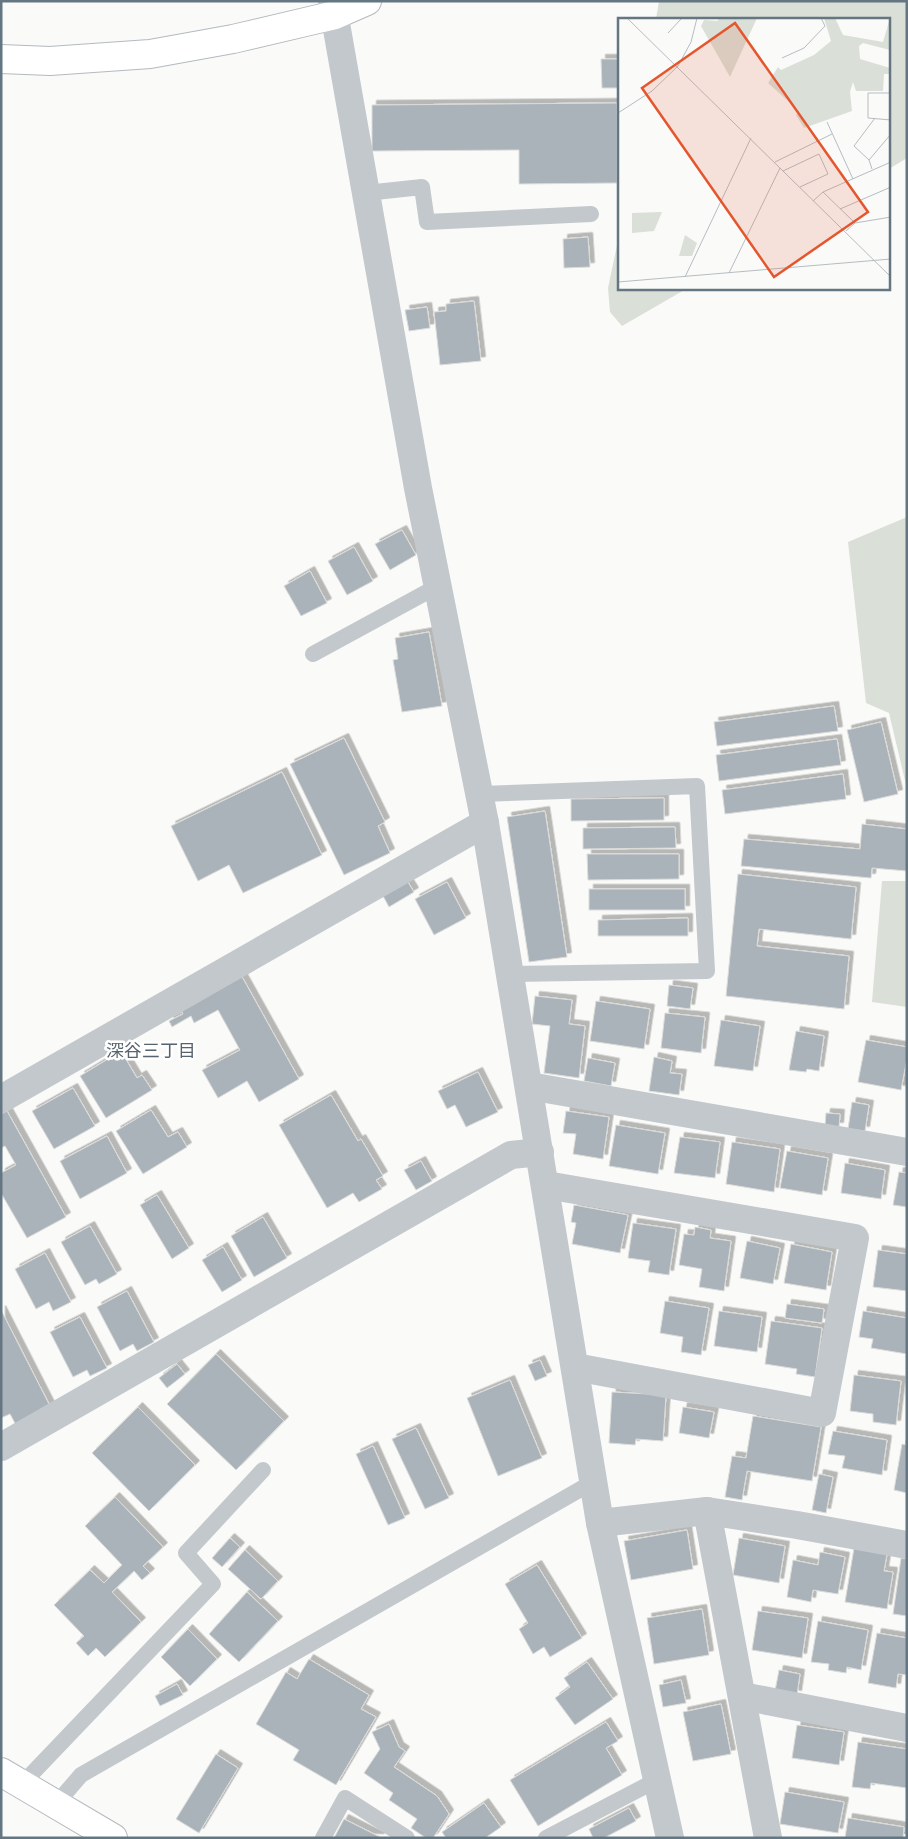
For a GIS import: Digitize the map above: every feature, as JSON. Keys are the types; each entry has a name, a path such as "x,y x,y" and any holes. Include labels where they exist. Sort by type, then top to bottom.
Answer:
{"street":[{"path":"1,60 50,61 150,54 233,39 334,8 367,1"},
{"path":"334,8 418,488 486,822 600,1523 670,1838"},
{"path":"1,1099 486,822"},
{"path":"529,1086 907,1152"},
{"path":"1,1448 511,1155 540,1152"},
{"path":"546,1185 855,1238 822,1413 575,1367"},
{"path":"600,1523 707,1511 907,1545"},
{"path":"707,1511 768,1838"},
{"path":"742,1696 907,1728"},
{"path":"11,1778 113,1838"}],"lane":[{"path":"366,193 422,188 427,222 591,214"},
{"path":"313,654 438,586"},
{"path":"480,794 697,786 707,971 511,974"},
{"path":"11,1778 213,1584 186,1553 263,1470"},
{"path":"56,1804 81,1775 594,1482"},
{"path":"546,1838 657,1780"},
{"path":"322,1838 345,1798 408,1838"}],"shaded area":[{"path":"659,1 907,1 907,158 890,168 890,18 656,18"},
{"path":"618,241 618,290 684,290 622,326 610,312 608,288"},
{"path":"907,517 907,789 889,713 866,703 848,542"},
{"path":"882,881 907,881 907,1007 872,1002"}],"building":[{"path":"601,59 618,59 618,88 602,88"},
{"path":"617,103 617,183 519,184 519,150 372,151 372,105"},
{"path":"588,237 590,267 564,268 563,239"},
{"path":"474,301 481,361 440,365 434,312 446,311 446,304"},
{"path":"427,307 430,328 409,331 405,310"},
{"path":"402,530 416,555 390,570 375,544"},
{"path":"354,547 373,581 347,595 328,561"},
{"path":"310,571 327,603 301,616 284,586"},
{"path":"429,632 442,706 402,712 393,660 398,659 395,638"},
{"path":"834,706 838,731 717,746 714,722"},
{"path":"881,722 898,794 864,802 847,730"},
{"path":"344,738 385,822 378,826 390,853 344,875 290,764"},
{"path":"837,739 841,765 719,781 716,755"},
{"path":"282,772 322,855 243,893 229,865 198,881 171,826"},
{"path":"843,774 846,799 725,814 722,790"},
{"path":"664,798 664,820 571,821 571,799"},
{"path":"545,811 567,957 529,962 507,817"},
{"path":"862,824 907,829 907,871 872,868 871,878 741,866 744,839 860,849"},
{"path":"675,827 676,848 583,849 583,828"},
{"path":"587,854 679,854 679,879 588,880"},
{"path":"738,874 856,887 851,939 759,929 757,946 849,956 844,1009 726,996"},
{"path":"406,879 414,892 389,907 382,894"},
{"path":"447,882 466,918 434,935 415,899"},
{"path":"589,889 685,889 685,910 589,910"},
{"path":"688,918 688,936 598,936 598,920"},
{"path":"241,975 299,1079 259,1102 247,1081 218,1098 202,1070 240,1050 218,1010 194,1023 191,1016 172,1027 169,1021 183,1014 180,1008"},
{"path":"669,985 693,988 690,1009 667,1006"},
{"path":"535,996 572,1000 569,1024 585,1026 579,1078 544,1073 550,1026 532,1024"},
{"path":"596,1001 650,1009 644,1049 590,1041"},
{"path":"665,1013 705,1017 701,1053 661,1048"},
{"path":"721,1020 760,1026 753,1071 714,1066"},
{"path":"796,1031 824,1036 819,1071 807,1069 806,1072 789,1070"},
{"path":"866,1040 907,1047 907,1058 901,1090 858,1082"},
{"path":"121,1051 137,1078 142,1075 152,1090 106,1118 80,1076"},
{"path":"654,1057 672,1061 670,1073 682,1074 679,1095 649,1091"},
{"path":"588,1058 615,1063 611,1086 584,1081"},
{"path":"478,1072 498,1112 466,1127 455,1105 447,1109 438,1091"},
{"path":"73,1088 95,1126 54,1149 32,1111"},
{"path":"331,1095 358,1141 361,1139 383,1176 376,1180 382,1189 359,1202 353,1193 327,1208 279,1125"},
{"path":"852,1102 869,1105 865,1131 848,1129"},
{"path":"151,1110 168,1137 178,1132 187,1147 143,1174 116,1131"},
{"path":"7,1111 66,1217 27,1238 1,1193 1,1173 16,1165 5,1146 1,1148 1,1114"},
{"path":"566,1111 609,1117 603,1159 573,1154 576,1134 563,1133"},
{"path":"826,1113 840,1114 839,1127 825,1126"},
{"path":"616,1125 665,1133 658,1174 609,1166"},
{"path":"107,1136 127,1173 80,1199 60,1161"},
{"path":"680,1137 720,1142 715,1178 674,1173"},
{"path":"732,1142 780,1149 774,1192 726,1184"},
{"path":"787,1151 828,1158 822,1195 780,1188"},
{"path":"421,1161 432,1181 416,1190 404,1170"},
{"path":"845,1163 885,1170 881,1199 841,1193"},
{"path":"899,1172 907,1173 907,1207 893,1205"},
{"path":"157,1195 189,1248 172,1259 140,1205"},
{"path":"574,1205 628,1215 620,1253 572,1244 576,1223 571,1222"},
{"path":"263,1217 287,1258 254,1277 231,1236"},
{"path":"633,1223 676,1229 669,1275 648,1272 650,1261 628,1258"},
{"path":"90,1226 117,1274 99,1284 96,1279 85,1285 61,1242"},
{"path":"695,1227 711,1230 710,1238 731,1241 724,1291 699,1287 702,1269 679,1265 684,1234 694,1235"},
{"path":"747,1241 780,1248 773,1284 740,1278"},
{"path":"791,1244 832,1252 826,1290 784,1283"},
{"path":"223,1247 242,1280 222,1292 202,1260"},
{"path":"878,1250 907,1254 907,1291 873,1287"},
{"path":"45,1253 71,1302 53,1311 49,1302 36,1309 15,1269"},
{"path":"127,1291 154,1342 137,1351 133,1344 120,1351 97,1307"},
{"path":"665,1301 709,1308 701,1355 681,1352 683,1337 660,1333"},
{"path":"787,1304 824,1309 822,1323 785,1318"},
{"path":"1,1310 52,1410 17,1427 10,1414 1,1418"},
{"path":"719,1311 762,1317 757,1352 714,1346"},
{"path":"863,1311 907,1318 907,1354 871,1348 873,1339 859,1337"},
{"path":"80,1317 107,1368 90,1376 87,1370 73,1377 50,1332"},
{"path":"771,1321 822,1328 815,1377 796,1374 797,1369 765,1364"},
{"path":"216,1354 284,1421 236,1470 167,1404"},
{"path":"540,1360 547,1376 535,1381 528,1365"},
{"path":"177,1364 185,1374 167,1388 159,1378"},
{"path":"854,1375 901,1381 896,1425 873,1422 873,1414 850,1411"},
{"path":"510,1380 542,1458 498,1476 467,1398"},
{"path":"612,1392 666,1395 663,1441 636,1439 635,1445 609,1443"},
{"path":"138,1407 195,1465 149,1511 92,1453"},
{"path":"683,1407 714,1412 709,1438 679,1433"},
{"path":"753,1416 821,1427 812,1481 747,1471 742,1500 725,1497 732,1456 746,1458"},
{"path":"416,1428 449,1498 425,1509 392,1439"},
{"path":"833,1431 887,1440 882,1475 842,1468 845,1456 828,1454"},
{"path":"902,1444 907,1445 907,1493 894,1490"},
{"path":"373,1446 405,1518 388,1525 356,1454"},
{"path":"819,1474 833,1477 826,1513 812,1510"},
{"path":"115,1497 163,1547 143,1566 150,1573 142,1580 134,1571 112,1592 141,1622 105,1657 96,1648 88,1656 76,1643 84,1636 54,1605 90,1570 104,1583 122,1565 85,1526"},
{"path":"687,1530 693,1569 631,1580 624,1541"},
{"path":"230,1538 240,1547 222,1567 212,1558"},
{"path":"739,1538 785,1546 779,1583 733,1575"},
{"path":"854,1548 887,1554 884,1571 893,1572 887,1609 845,1602"},
{"path":"245,1550 278,1581 261,1599 228,1569"},
{"path":"820,1552 845,1557 838,1594 813,1590 811,1602 787,1597 793,1560 818,1565"},
{"path":"901,1558 907,1559 907,1616 893,1614"},
{"path":"537,1565 582,1638 550,1657 544,1647 533,1654 519,1629 528,1623 505,1584"},
{"path":"247,1592 278,1621 239,1662 209,1634"},
{"path":"702,1609 709,1655 654,1664 647,1618"},
{"path":"758,1611 808,1618 802,1658 752,1650"},
{"path":"818,1621 868,1630 861,1670 847,1667 846,1673 828,1670 829,1664 811,1662"},
{"path":"188,1629 217,1659 190,1686 161,1657"},
{"path":"877,1633 907,1638 907,1675 898,1674 896,1688 868,1683"},
{"path":"309,1659 369,1695 361,1709 376,1717 336,1785 293,1760 299,1750 256,1724 286,1672 297,1679"},
{"path":"587,1662 613,1699 575,1725 555,1698 570,1687 564,1678"},
{"path":"779,1670 800,1674 797,1695 775,1691"},
{"path":"681,1680 686,1703 663,1707 659,1685"},
{"path":"177,1684 183,1695 160,1706 155,1696"},
{"path":"721,1704 731,1754 693,1761 683,1712"},
{"path":"606,1722 618,1741 606,1748 622,1775 538,1826 510,1780"},
{"path":"389,1724 399,1747 405,1751 394,1767 437,1796 449,1814 433,1838 426,1838 411,1828 417,1819 389,1800 393,1793 364,1773 380,1749 372,1732"},
{"path":"797,1725 844,1732 839,1765 792,1758"},
{"path":"858,1742 907,1749 907,1788 871,1783 870,1789 852,1787"},
{"path":"216,1754 238,1768 199,1833 176,1819"},
{"path":"785,1792 844,1802 838,1833 780,1824"},
{"path":"484,1803 501,1827 485,1838 446,1838 442,1832"},
{"path":"629,1808 636,1821 604,1838 593,1838 589,1829"},
{"path":"848,1818 904,1827 903,1838 845,1838"},
{"path":"344,1819 380,1837 380,1838 334,1838"}],"district":[{"name":"深谷三丁目","path":"151,1050"}]}
